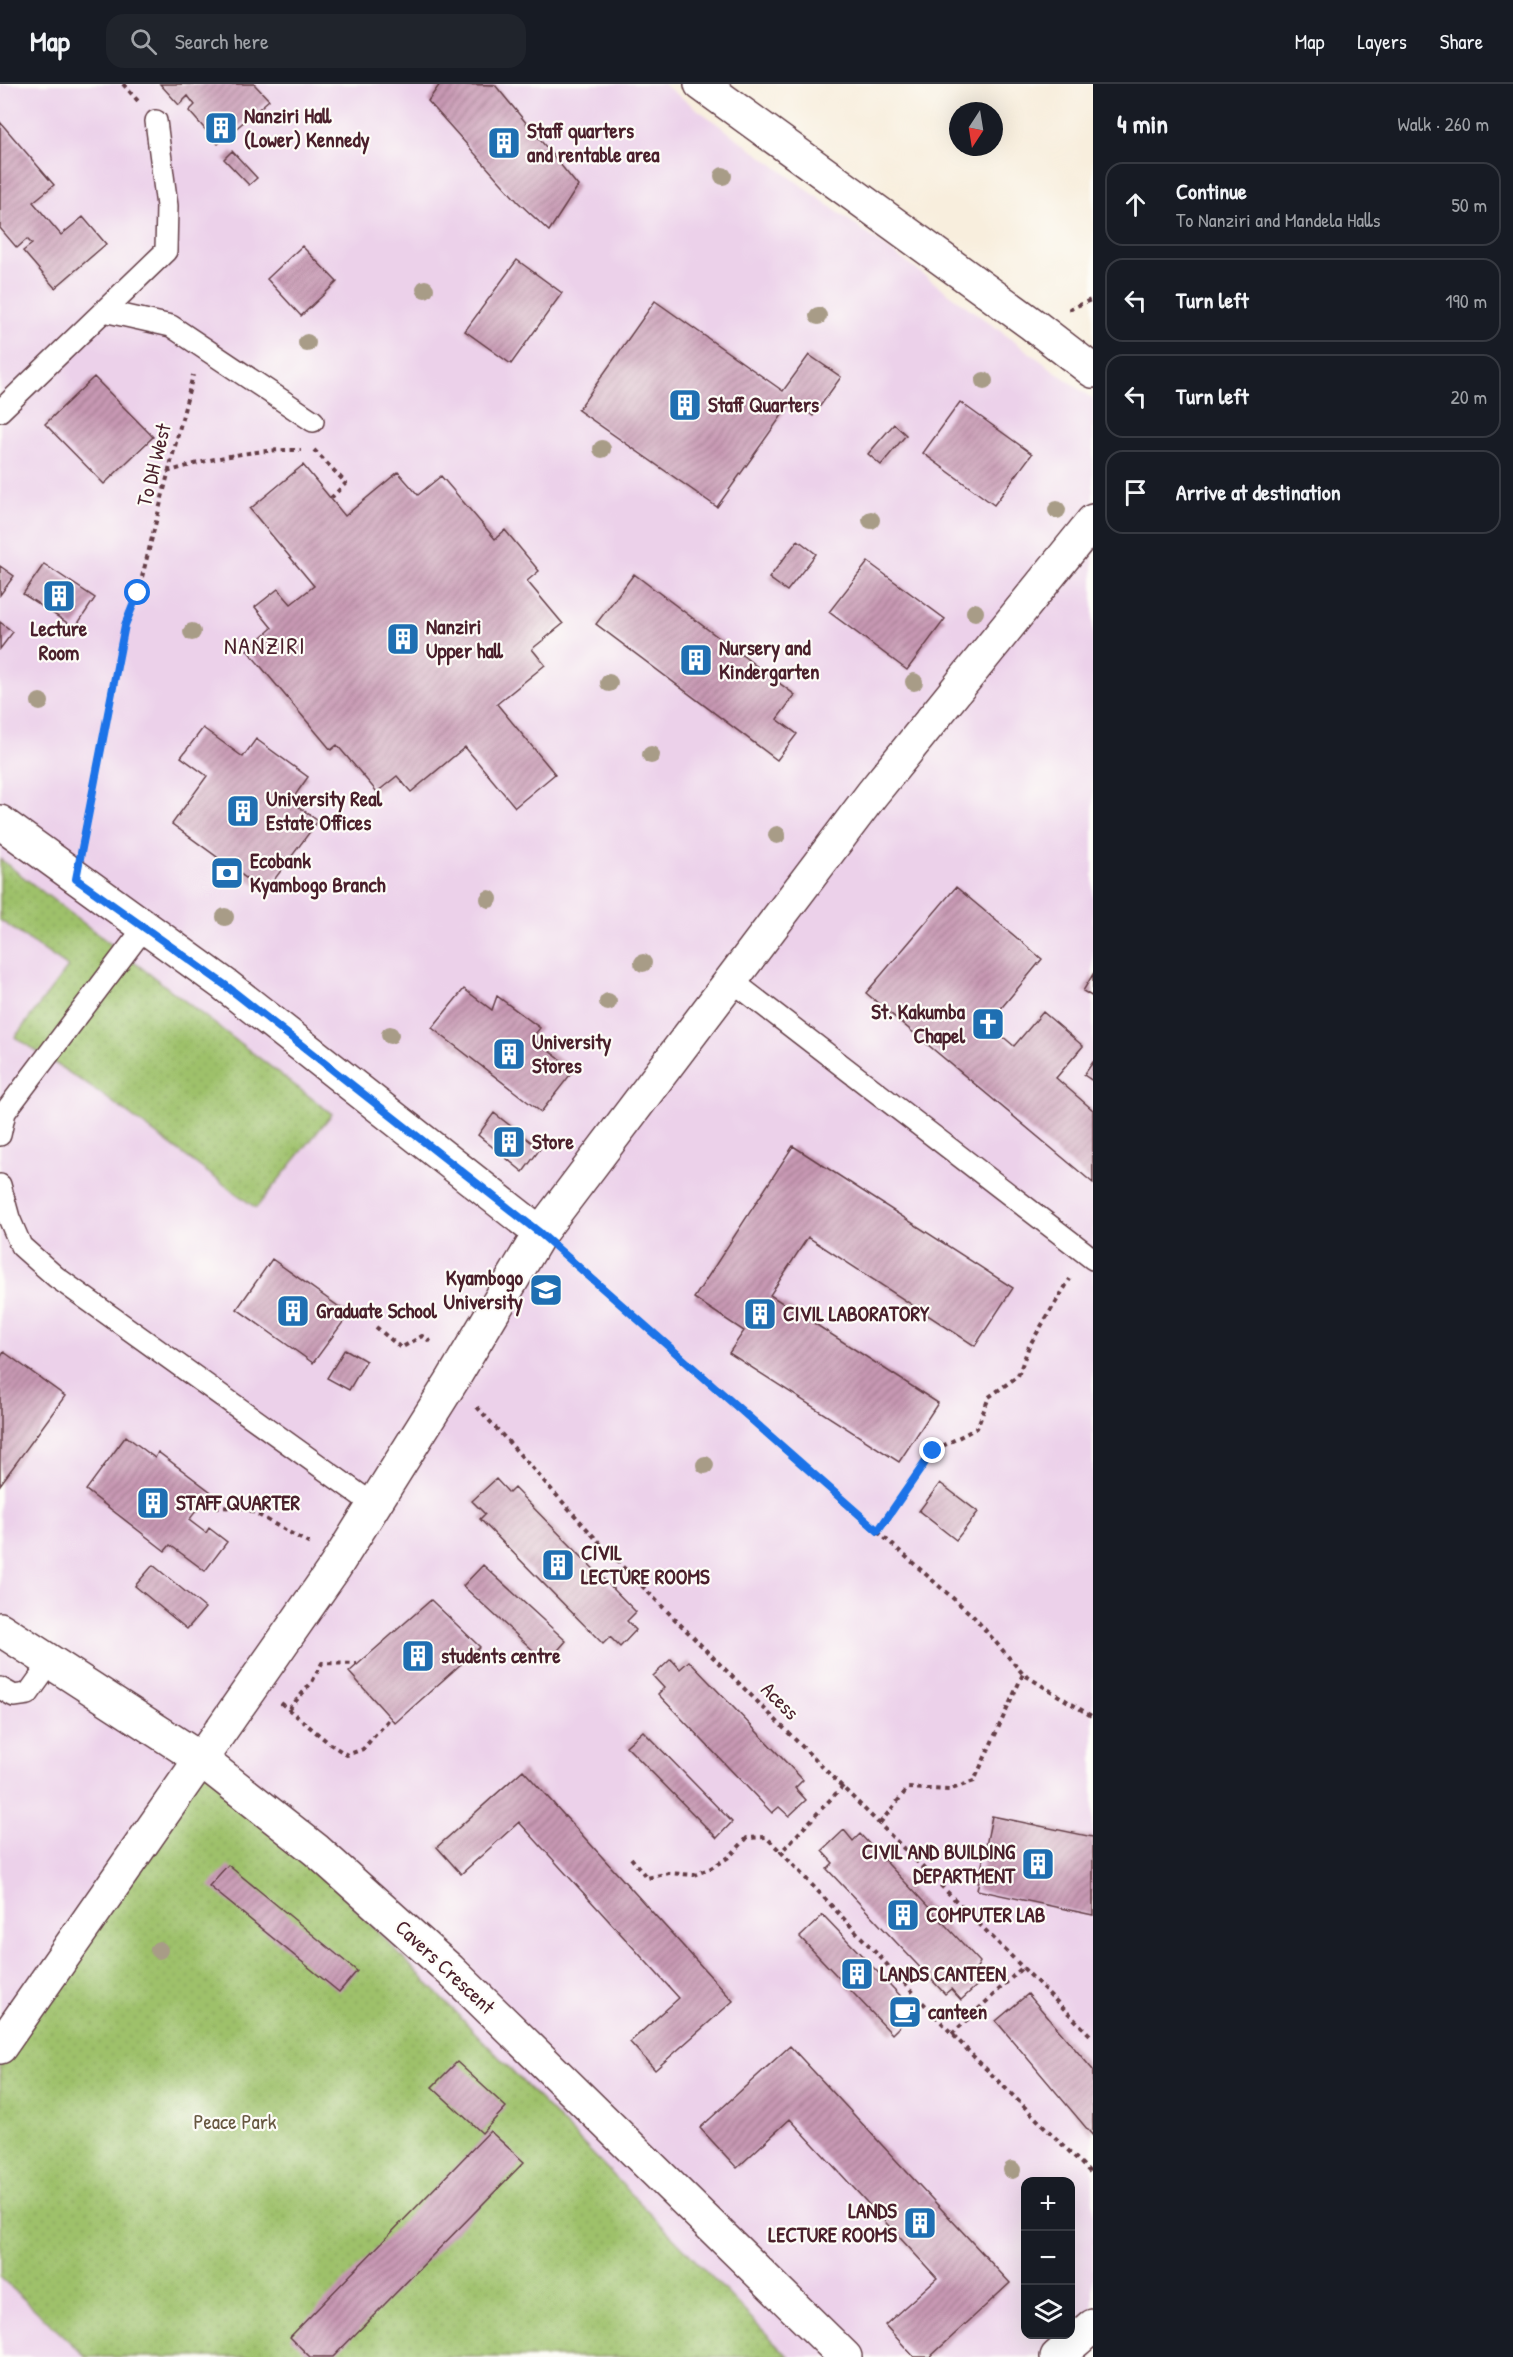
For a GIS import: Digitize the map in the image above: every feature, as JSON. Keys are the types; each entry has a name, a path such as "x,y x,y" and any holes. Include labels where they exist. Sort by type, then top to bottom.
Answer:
{"street":[{"path":"701,84 1032,324 1093,371"},
{"path":"0,2047 199,1758 259,1678 335,1567 458,1371 540,1233 872,794 1093,521"},
{"path":"0,822 225,985 540,1233"},
{"name":"Cavers Crescent","path":"0,1629 199,1758 316,1850 450,1970 845,2357"},
{"path":"1057,2357 1093,2326"}],"lane":[{"path":"0,411 166,251 167,206 156,121"},
{"path":"104,311 171,326 313,421"},
{"path":"0,1135 5,1112 144,928"},
{"path":"731,980 1089,1256"},
{"path":"0,1185 9,1218 21,1246 56,1277 374,1505"},
{"path":"0,1688 14,1696 28,1694 51,1662"}],"path":[{"name":"To DH West","path":"76,879 125,625 138,593 166,472 201,345"},
{"path":"166,472 212,458 267,449 314,450 346,483 331,498"},
{"path":"540,1233 974,1617 1023,1674 1093,1717"},
{"path":"878,1531 933,1451 977,1428 989,1397 1018,1376 1029,1346 1089,1256"},
{"name":"Acess","path":"376,1327 401,1348 422,1336 458,1371 606,1550 1024,1966 1093,2038"},
{"path":"215,1507 246,1508 308,1543 335,1567"},
{"path":"289,1709 312,1682 322,1663 357,1664"},
{"path":"880,1823 908,1788 950,1790 974,1781 1023,1674"},
{"path":"259,1678 289,1709 330,1744 347,1755 363,1749 391,1718"},
{"path":"781,1852 843,1786"},
{"path":"631,1858 647,1878 669,1873 694,1875 729,1857 747,1838 766,1838 952,2034 1093,2175"},
{"path":"952,2034 1024,1966"}],"shaded area":[{"name":"Kyambogo University","path":"0,84 663,84 1093,399 1093,2357 0,2357"}],"green space":[{"path":"0,859 332,1114 256,1208 100,1093 15,1037 68,967 0,920"},
{"name":"Peace Park","path":"201,1749 789,2357 86,2357 0,2277 0,2045"}],"building":[{"name":"Nanziri Hall (Lower) Kennedy","path":"160,84 254,84 269,100 218,144 189,111 195,105 188,96 179,105"},
{"name":"Staff quarters and rentable area","path":"440,84 495,85 578,186 549,231 518,202 428,101"},
{"path":"0,122 54,185 33,202 61,235 83,217 106,244 55,288 23,251 32,244 27,239 17,248 0,228"},
{"path":"232,151 257,178 249,185 224,159"},
{"path":"302,246 337,282 301,316 267,279"},
{"path":"517,260 562,293 511,364 465,331"},
{"name":"Staff Quarters","path":"655,301 783,391 809,355 841,377 813,416 792,401 717,507 578,410"},
{"path":"94,377 153,437 104,484 45,424"},
{"path":"960,402 1032,454 994,505 923,453"},
{"path":"894,424 906,435 881,465 868,454"},
{"name":"Nanziri Upper hall","path":"303,465 345,516 398,472 418,495 441,476 495,539 505,530 539,571 527,581 563,624 532,649 545,665 497,704 555,774 515,807 465,747 411,792 397,776 377,792 337,745 331,750 247,650 272,628 255,607 278,589 291,604 314,586 250,509"},
{"path":"798,540 816,554 787,591 769,578"},
{"path":"868,562 945,619 907,670 829,612"},
{"name":"Lecture Room","path":"44,564 95,598 75,628 23,594"},
{"path":"0,566 14,576 0,595"},
{"name":"Nursery and Kindergarten","path":"634,574 795,695 777,719 797,734 777,760 596,624"},
{"path":"0,622 13,632 0,649"},
{"name":"University Real Estate Offices","path":"203,728 243,757 256,739 308,777 291,801 318,821 265,892 172,824 207,776 181,757"},
{"path":"956,887 1042,959 988,1024 1014,1046 1043,1012 1083,1046 1056,1078 1093,1110 1093,1183 866,993"},
{"path":"1093,974 1093,997 1083,991"},
{"name":"University Stores","path":"464,989 492,1010 497,996 540,1028 532,1038 574,1070 541,1112 432,1028"},
{"path":"1093,1062 1093,1081 1084,1075"},
{"name":"Store","path":"494,1113 540,1149 523,1172 478,1135"},
{"name":"CIVIL LABORATORY","path":"793,1146 1013,1288 975,1346 808,1237 770,1295 938,1403 899,1462 729,1353 744,1331 694,1298"},
{"name":"Graduate School","path":"272,1259 349,1314 313,1363 237,1309"},
{"path":"345,1349 366,1361 349,1390 327,1378"},
{"path":"4,1352 65,1396 0,1485 0,1358"},
{"name":"STAFF QUARTER","path":"126,1436 155,1458 158,1452 211,1492 189,1520 206,1533 209,1528 227,1542 205,1571 170,1545 165,1551 86,1490"},
{"name":"CIVIL LECTURE ROOMS","path":"496,1479 509,1493 514,1488 636,1612 627,1621 636,1630 620,1647 610,1637 603,1644 480,1519 485,1514 472,1501"},
{"path":"940,1483 978,1512 956,1540 919,1511"},
{"path":"153,1565 205,1608 187,1629 135,1586"},
{"path":"483,1565 566,1641 547,1663 463,1586"},
{"name":"students centre","path":"431,1600 480,1647 395,1723 349,1672"},
{"path":"671,1659 680,1669 689,1661 803,1780 795,1788 806,1800 789,1816 779,1807 772,1813 658,1694 664,1688 653,1676"},
{"path":"643,1731 732,1822 717,1838 626,1746"},
{"path":"523,1770 733,2001 655,2070 630,2042 679,1998 519,1822 461,1874 437,1847"},
{"name":"CIVIL AND BUILDING DEPARTMENT","path":"992,1816 1093,1837 1093,1915 977,1890"},
{"name":"COMPUTER LAB","path":"844,1830 853,1841 860,1834 980,1962 976,1969 985,1978 961,2000 951,1989 945,1994 827,1869 833,1863 822,1851"},
{"path":"228,1865 357,1971 339,1992 209,1886"},
{"name":"LANDS CANTEEN","path":"823,1915 915,2011 892,2034 800,1937"},
{"path":"1028,1994 1093,2070 1093,2136 996,2021"},
{"name":"LANDS LECTURE ROOMS","path":"790,2046 1010,2283 930,2357 914,2357 885,2325 937,2278 790,2119 737,2168 700,2128"},
{"path":"457,2062 506,2107 482,2133 432,2087"},
{"path":"490,2131 524,2162 333,2357 310,2357 290,2337"}],"place":[{"name":"Nanziri Hall (Lower) Kennedy","path":"221,128"},
{"name":"Staff quarters and rentable area","path":"504,143"},
{"name":"Staff Quarters","path":"685,405"},
{"name":"Lecture Room","path":"59,596"},
{"name":"Nanziri Upper hall","path":"403,639"},
{"name":"Nursery and Kindergarten","path":"696,660"},
{"name":"University Real Estate Offices","path":"243,811"},
{"name":"Ecobank Kyambogo Branch","path":"227,873"},
{"name":"St. Kakumba Chapel","path":"988,1024"},
{"name":"University Stores","path":"509,1054"},
{"name":"Store","path":"509,1142"},
{"name":"Kyambogo University","path":"546,1290"},
{"name":"Graduate School","path":"293,1311"},
{"name":"CIVIL LABORATORY","path":"760,1314"},
{"name":"STAFF QUARTER","path":"153,1503"},
{"name":"CIVIL LECTURE ROOMS","path":"558,1565"},
{"name":"students centre","path":"418,1656"},
{"name":"CIVIL AND BUILDING DEPARTMENT","path":"1038,1864"},
{"name":"COMPUTER LAB","path":"903,1915"},
{"name":"LANDS CANTEEN","path":"857,1974"},
{"name":"canteen","path":"905,2012"},
{"name":"LANDS LECTURE ROOMS","path":"920,2223"}],"district":[{"name":"NANZIRI","path":"265,646"}],"route":[{"path":"138,593 125,625 76,879 225,985 540,1233 878,1531 933,1451"}]}
